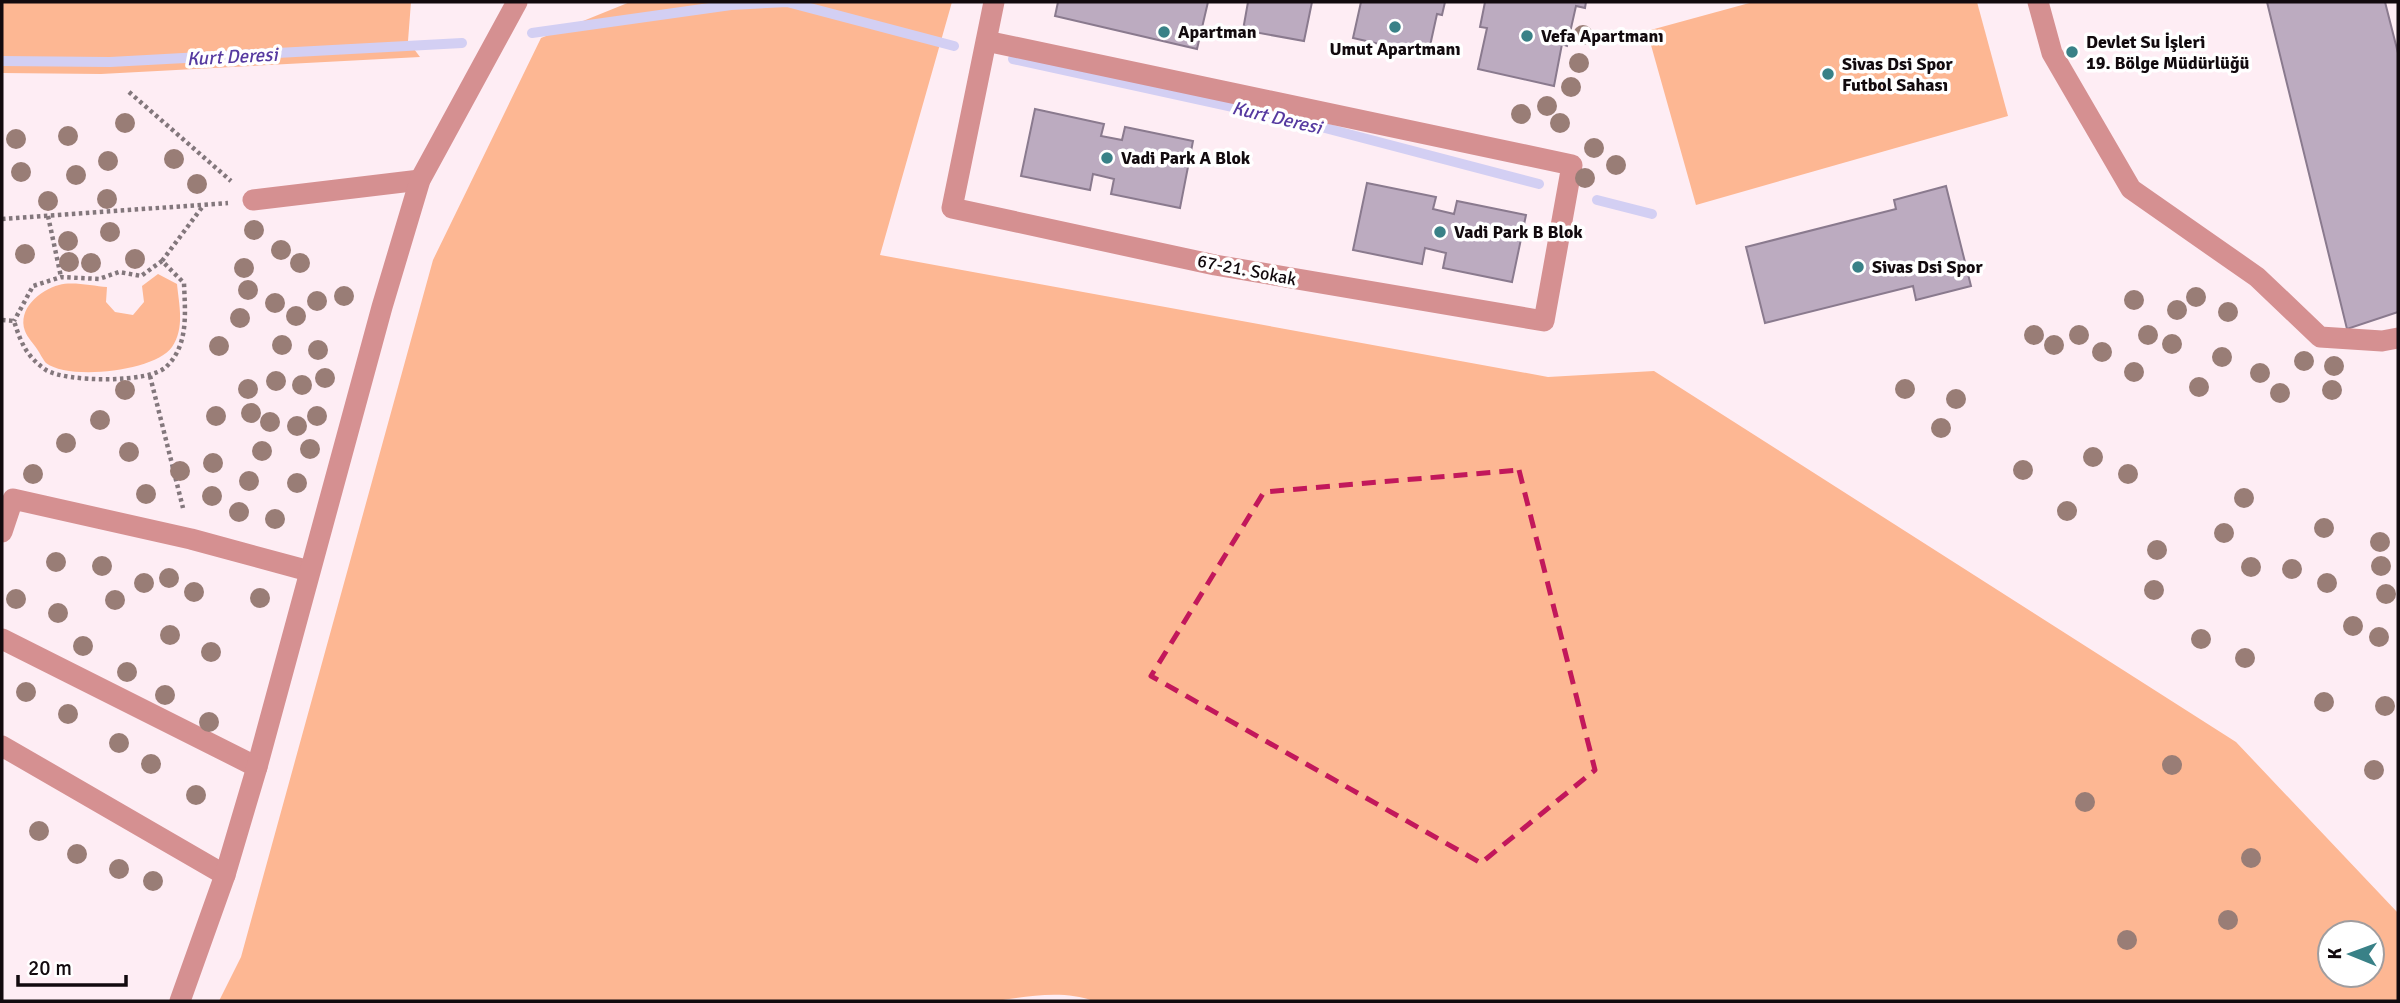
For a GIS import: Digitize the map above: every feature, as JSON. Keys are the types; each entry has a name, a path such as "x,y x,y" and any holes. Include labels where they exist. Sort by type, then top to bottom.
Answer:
{"street":[{"path":"180,1001 225,875 257,767 309,571 420,180 517,2"},
{"path":"986,41 994,2"},
{"path":"2038,2 2052,52 2131,189 2257,277 2320,337 2382,341 2398,338"},
{"name":"67-21. Sokak","path":"986,41 1572,165 1544,321 1215,265 952,208 986,41"},
{"path":"253,200 420,180"},
{"path":"2,531 13,499 191,539 309,571"},
{"path":"2,639 257,767"},
{"path":"2,746 225,875"}],"path":[{"path":"129,92 253,200"},
{"path":"2,219 203,206 253,200"},
{"path":"162,261 184,284 186,325 167,367 150,376 78,377 48,371 24,350 14,321 33,286 61,277 99,279 119,272 141,276 162,261 203,206"},
{"path":"48,216 61,277"},
{"path":"2,320 14,321"},
{"path":"150,376 191,539"}],"highlighted area":[{"path":"1519,470 1595,770 1481,863 1151,676 1264,492"}],"shaded area":[{"path":"2,2 411,2 408,41 420,57 101,74 2,73"},
{"path":"630,2 952,2 880,255 1548,377 1654,371 2236,742 2398,913 2398,1001 1093,1001 1058,995 997,1001 219,1001 241,957 433,260 541,38"},
{"name":"Sivas Dsi Spor Futbol Sahası","path":"1753,2 1977,2 2008,116 1696,205 1647,31"},
{"path":"158,274 177,284 180,324 172,347 149,362 112,371 73,371 57,368 46,363 26,333 23,323 27,308 45,291 70,283 107,287 106,302 115,312 133,315 144,302 142,286"}],"building":[{"name":"Apartman","path":"1058,2 1208,2 1197,49 1055,16"},
{"path":"1248,2 1312,2 1304,41 1243,30"},
{"name":"Umut Apartmanı","path":"1361,2 1445,2 1442,15 1437,14 1428,55 1353,38"},
{"name":"Vefa Apartmanı","path":"1485,2 1586,2 1585,8 1576,6 1567,46 1562,44 1554,86 1478,69 1487,28 1480,27"},
{"path":"2267,2 2385,2 2398,53 2398,312 2347,329"},
{"name":"Vadi Park A Blok","path":"1035,109 1104,124 1101,136 1122,140 1125,127 1193,141 1180,208 1111,194 1114,179 1093,174 1090,190 1021,176"},
{"name":"Vadi Park B Blok","path":"1367,183 1436,197 1433,209 1454,214 1457,201 1526,215 1512,282 1443,268 1446,253 1425,248 1422,264 1353,250"},
{"name":"Sivas Dsi Spor","path":"1946,186 1971,286 1916,300 1913,286 1765,323 1746,247 1896,209 1894,200"}],"waterway":[{"name":"Kurt Deresi","path":"532,33 731,5 787,2 954,46"},
{"name":"Kurt Deresi","path":"2,61 110,62 462,43"},
{"name":"Kurt Deresi","path":"1013,59 1306,123 1539,184"},
{"name":"Kurt Deresi","path":"1597,200 1652,214"}],"place":[{"name":"Umut Apartmanı","path":"1395,27"},
{"name":"Apartman","path":"1164,32"},
{"name":"Vefa Apartmanı","path":"1527,36"},
{"name":"Devlet Su İşleri 19. Bölge Müdürlüğü","path":"2072,52"},
{"name":"Sivas Dsi Spor Futbol Sahası","path":"1828,74"},
{"name":"Vadi Park A Blok","path":"1107,158"},
{"name":"Vadi Park B Blok","path":"1440,232"},
{"name":"Sivas Dsi Spor","path":"1858,267"}]}
